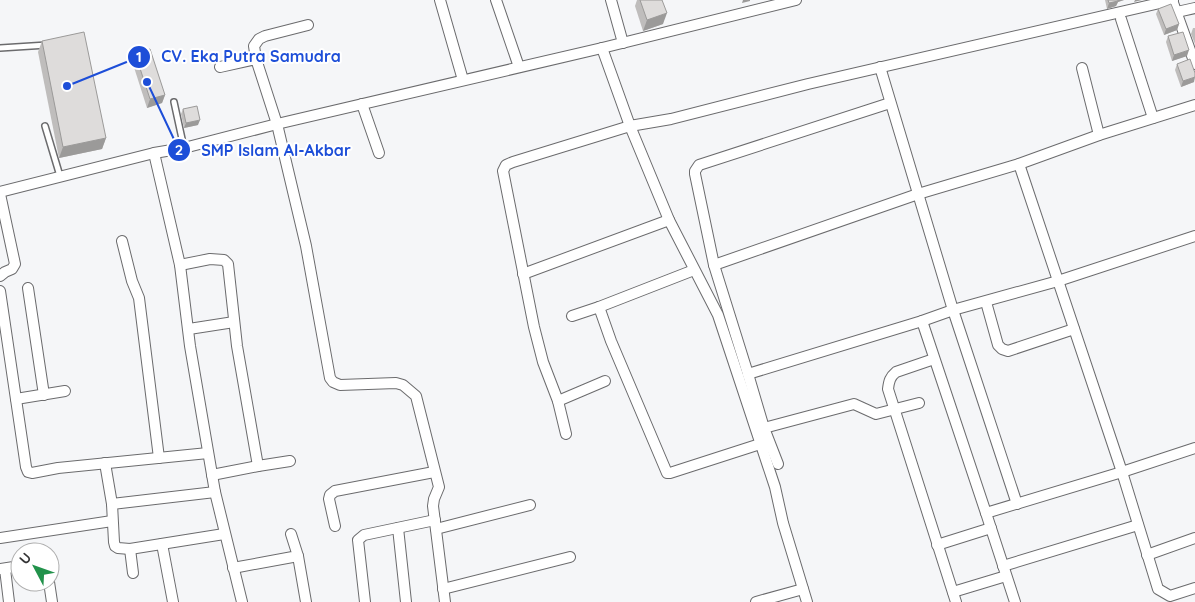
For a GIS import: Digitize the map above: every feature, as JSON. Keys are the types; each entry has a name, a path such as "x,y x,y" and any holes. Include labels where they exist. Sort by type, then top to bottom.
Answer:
{"street":[{"path":"440,0 463,80"},
{"path":"496,0 519,67"},
{"path":"611,0 623,43"},
{"path":"0,276 12,270 14,264 0,193 154,153 184,148 277,124 623,43 785,1 796,0"},
{"path":"566,434 558,401 543,362 523,274 504,179 503,171 506,165 630,126 672,119 880,67 1173,0 1194,58"},
{"path":"1177,12 1195,8"},
{"path":"1121,19 1154,118"},
{"path":"308,25 259,38 254,46 256,59 277,124 306,246 330,378 333,382 340,384 400,384 416,396 439,487 433,501 445,602"},
{"path":"602,48 630,126 669,220 718,315 775,487 783,523 807,602"},
{"path":"220,67 256,59"},
{"path":"880,67 953,310 1017,504"},
{"path":"1082,68 1099,135"},
{"path":"778,464 764,428 714,265 695,171 699,165 890,102"},
{"path":"362,104 379,153"},
{"path":"714,265 918,194 1020,164 1099,135 1195,105"},
{"path":"154,153 180,265 190,346 215,492 242,602"},
{"path":"1020,164 1122,472 1158,589 1170,596 1195,588"},
{"path":"523,274 669,220"},
{"path":"748,374 953,310 1058,281 1195,236"},
{"path":"122,241 132,281 140,298 159,458"},
{"path":"180,265 210,258 224,260 228,264 237,346 258,466"},
{"path":"572,316 694,270"},
{"path":"28,288 44,395"},
{"path":"0,291 28,472 208,452"},
{"path":"986,302 998,345 1008,351 1074,329"},
{"path":"599,307 610,341 667,473 670,474 760,444"},
{"path":"922,321 1015,602"},
{"path":"189,328 234,322"},
{"path":"934,359 896,372 892,376 888,389 954,597 1005,571 1138,525"},
{"path":"558,401 605,381"},
{"path":"16,399 65,391"},
{"path":"764,428 854,404 876,414 919,402"},
{"path":"986,513 1195,448"},
{"path":"212,475 290,461"},
{"path":"105,463 112,504 115,546 118,548 130,549 224,534"},
{"path":"335,526 329,498 335,491 434,472"},
{"path":"112,504 215,492"},
{"path":"365,602 358,540 364,535 398,528 436,525 530,505"},
{"path":"0,538 112,521"},
{"path":"398,528 406,602"},
{"path":"938,544 991,528"},
{"path":"291,534 298,556 306,602"},
{"path":"1147,555 1195,538"},
{"path":"162,544 173,602"},
{"path":"130,549 133,573"},
{"path":"234,568 298,556"},
{"path":"443,589 570,557"},
{"path":"2,569 9,602"},
{"path":"756,602 803,589"}],"lane":[{"path":"0,48 54,44"},
{"path":"174,102 184,148"},
{"path":"45,126 60,176"}],"building":[{"path":"640,0 662,0 667,13 647,20"},
{"path":"1108,0 1118,0 1118,1 1109,3"},
{"path":"1171,4 1179,24 1166,29 1158,9"},
{"path":"84,32 106,138 63,147 42,41"},
{"path":"1183,32 1189,50 1174,55 1168,36"},
{"path":"150,49 165,95 150,99 135,53"},
{"path":"1190,59 1195,77 1183,81 1177,64"},
{"path":"197,106 200,120 186,123 183,109"}],"place":[{"name":"SMP Islam Al-Akbar","path":"147,82"},
{"name":"CV. Eka Putra Samudra","path":"67,86"}]}
